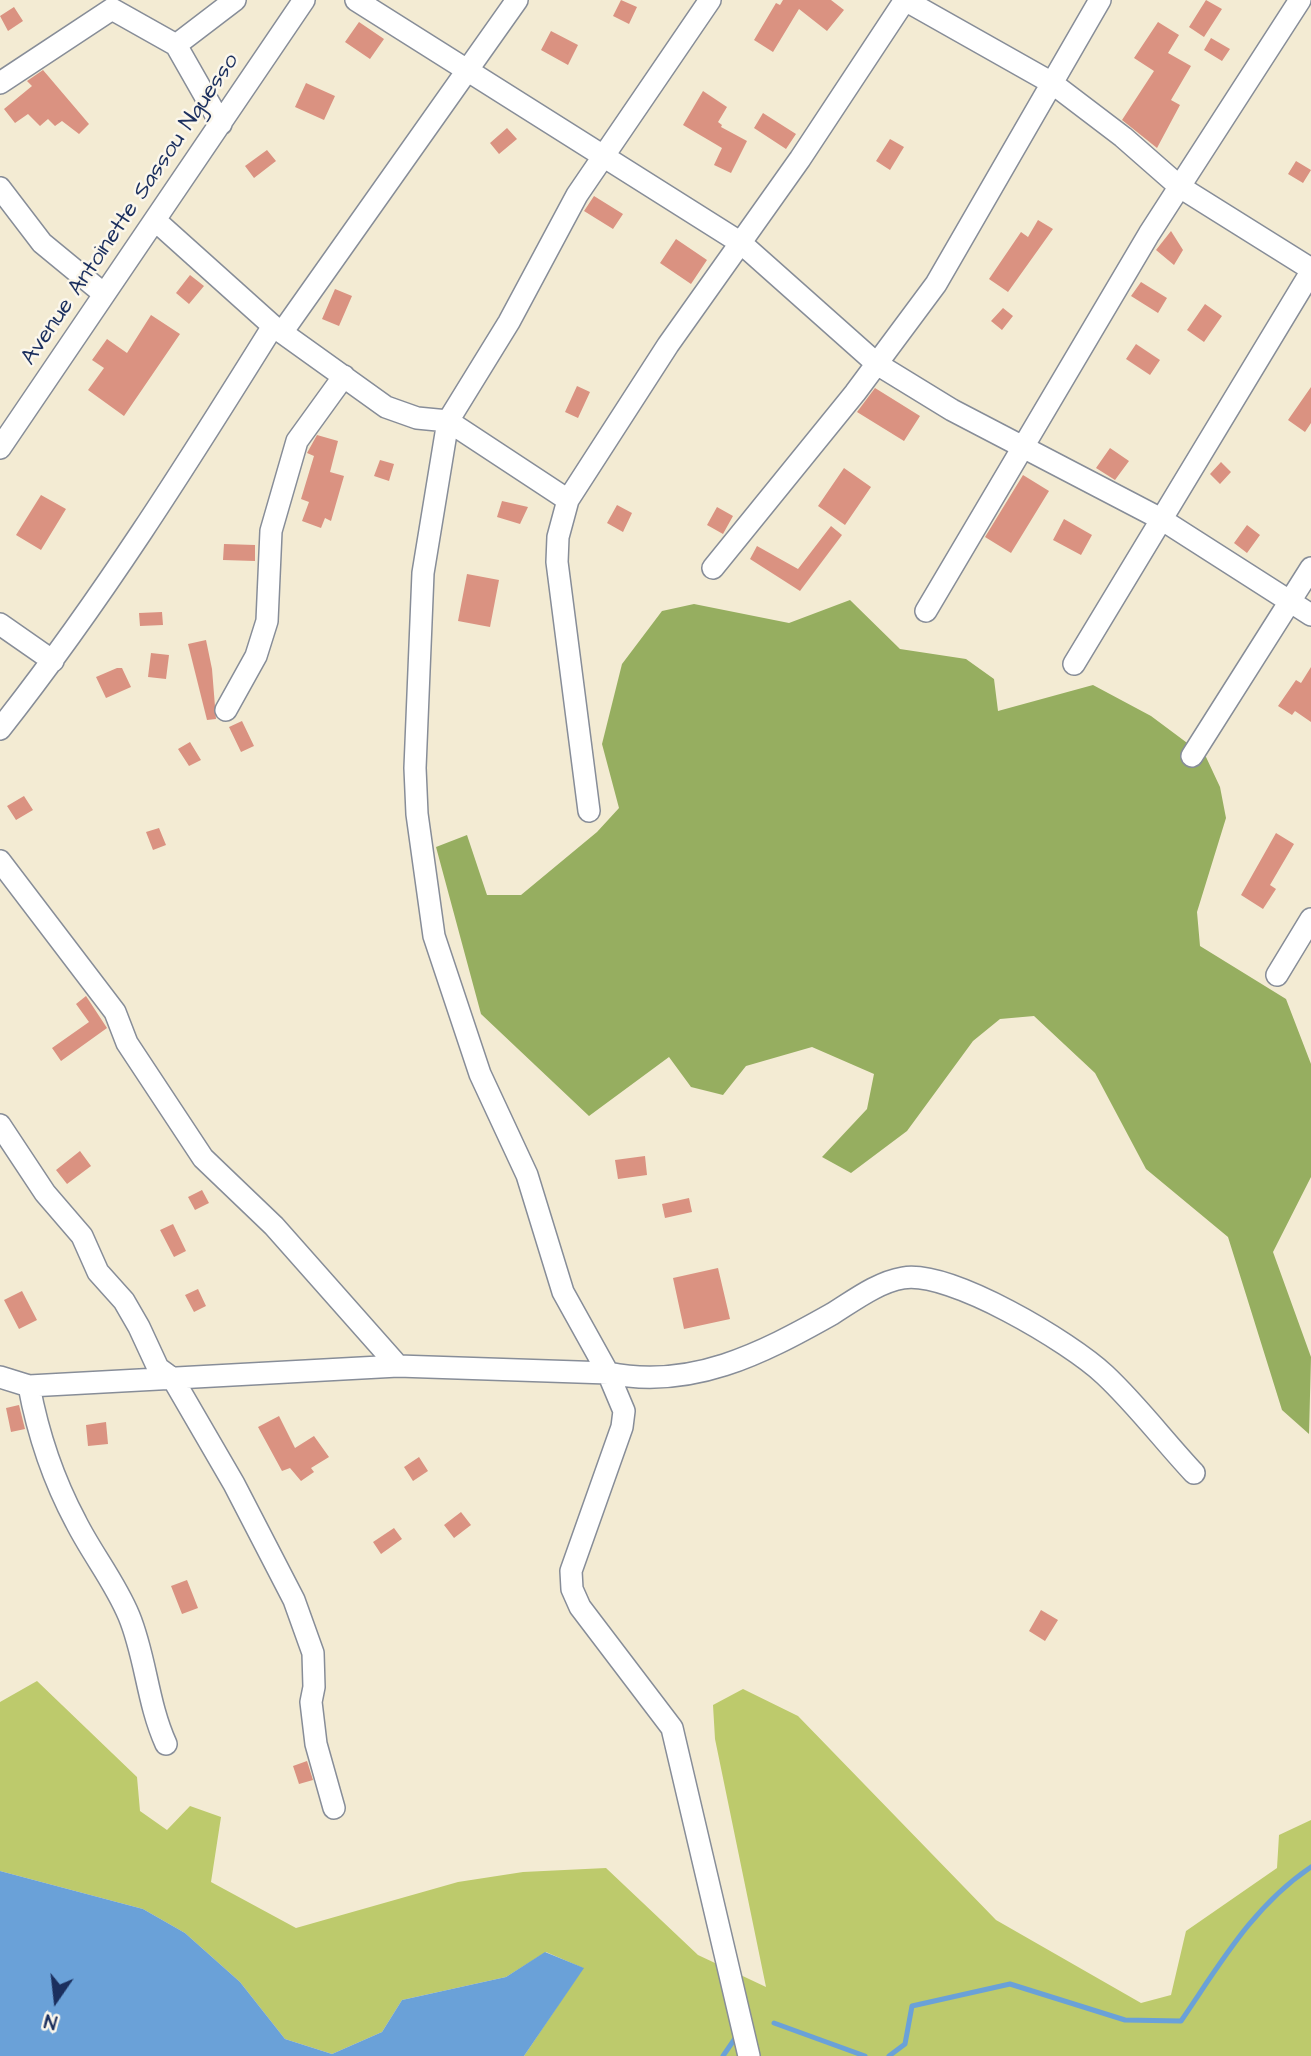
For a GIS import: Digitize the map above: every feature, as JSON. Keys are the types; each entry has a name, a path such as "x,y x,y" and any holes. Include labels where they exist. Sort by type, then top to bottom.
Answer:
{"street":[{"path":"176,45 235,0"},
{"name":"Avenue Antoinette Sassou Nguesso","path":"0,448 304,0"},
{"path":"356,0 741,243 877,364 952,410 1161,519 1311,615"},
{"path":"0,729 53,661 133,546 278,329 517,0"},
{"path":"710,0 577,195 509,322 448,421 423,573 415,768 428,907 458,1013 480,1074 527,1175 563,1292 608,1373 624,1411 622,1427 571,1571 572,1589 580,1607 672,1728 749,2056"},
{"path":"589,811 557,562 558,537 568,500 668,345 741,243 905,0 1052,83 1123,137 1180,187 1311,270 1074,664"},
{"path":"713,568 877,364 936,284 1100,0"},
{"path":"926,611 971,538 1021,446 1180,187 1300,0"},
{"path":"0,83 110,4 176,45 221,124"},
{"path":"0,188 42,243 104,294"},
{"path":"156,221 278,329 386,407 416,418 448,421 568,500"},
{"path":"226,710 256,656 267,621 271,531 297,441 344,376"},
{"path":"1192,756 1311,568"},
{"path":"0,624 53,661"},
{"path":"0,861 39,916 115,1012 127,1043 202,1157 274,1226 398,1366"},
{"path":"1277,975 1311,919"},
{"path":"0,1125 45,1193 82,1236 98,1272 124,1301 158,1368 173,1380 234,1484 294,1601 313,1653 311,1702 316,1744 334,1808"},
{"path":"0,1377 29,1386 398,1366 608,1373 640,1380 674,1377 729,1365 765,1350 875,1289 902,1278 930,1278 967,1291 1071,1349 1104,1375 1194,1473"},
{"path":"29,1386 36,1421 55,1479 75,1522 130,1617 140,1647 149,1702 166,1744"}],"green space":[{"path":"850,600 900,649 966,659 994,679 998,711 1093,685 1151,716 1206,757 1220,787 1226,818 1197,912 1200,946 1286,999 1311,1064 1311,1177 1273,1252 1311,1357 1309,1434 1282,1410 1228,1237 1146,1169 1095,1073 1034,1016 1000,1019 973,1041 907,1131 851,1173 822,1157 867,1109 874,1074 812,1047 746,1066 723,1095 691,1087 669,1057 589,1116 481,1014 436,847 467,835 487,895 521,895 597,832 619,808 602,744 622,664 662,611 694,604 789,623"},
{"path":"37,1681 137,1777 140,1811 167,1830 190,1806 221,1817 211,1882 296,1928 458,1882 523,1872 606,1868 698,1955 766,1987 715,1739 713,1705 743,1689 798,1716 996,1920 1141,2003 1171,1995 1186,1931 1277,1868 1279,1835 1311,1820 1311,2056 524,2056 583,1968 546,1952 506,1977 402,2000 382,2032 332,2054 285,2039 240,1982 185,1933 143,1909 0,1871 0,1702"}],"water":[{"path":"0,1871 143,1909 185,1933 240,1982 285,2039 332,2054 382,2032 402,2000 506,1977 545,1952 584,1968 524,2056 0,2056"}],"building":[{"path":"621,0 637,7 629,24 613,16"},
{"path":"783,0 831,0 844,10 827,31 799,9 773,52 754,40 776,3 780,5"},
{"path":"1206,0 1222,9 1204,37 1189,27"},
{"path":"14,7 23,21 8,31 0,16"},
{"path":"359,22 384,39 370,59 345,42"},
{"path":"1158,22 1179,35 1168,53 1191,66 1171,100 1180,105 1157,148 1122,120 1154,71 1134,58"},
{"path":"551,31 578,45 568,65 541,50"},
{"path":"1211,38 1230,49 1222,61 1204,50"},
{"path":"43,70 89,124 79,134 62,121 55,126 48,119 40,126 28,114 15,123 4,109 32,86 27,81"},
{"path":"306,83 335,96 324,120 295,107"},
{"path":"703,91 727,107 718,122 721,127 747,141 731,173 714,165 722,148 683,125"},
{"path":"763,113 796,134 786,149 754,128"},
{"path":"507,128 517,139 499,154 490,143"},
{"path":"890,139 904,147 890,170 876,161"},
{"path":"267,150 276,161 254,178 245,166"},
{"path":"1296,161 1311,170 1303,183 1288,174"},
{"path":"594,196 623,214 613,229 584,211"},
{"path":"1038,220 1053,229 1008,292 989,279 1021,232 1028,237"},
{"path":"1171,231 1183,250 1174,265 1156,250"},
{"path":"676,239 707,260 691,284 660,263"},
{"path":"190,275 204,286 189,304 176,293"},
{"path":"1141,282 1167,298 1158,313 1131,296"},
{"path":"335,289 352,296 339,326 322,319"},
{"path":"1205,304 1222,316 1204,342 1187,330"},
{"path":"1003,308 1013,316 1002,330 991,321"},
{"path":"151,315 180,334 124,416 88,390 104,368 92,360 107,339 127,353"},
{"path":"1136,344 1160,360 1150,375 1126,359"},
{"path":"577,386 590,392 578,418 565,412"},
{"path":"1311,387 1311,423 1305,432 1288,420"},
{"path":"875,388 920,416 904,441 857,412"},
{"path":"317,435 338,441 330,472 344,476 331,521 325,518 321,528 302,521 309,502 301,499 314,456 307,453"},
{"path":"1110,448 1129,461 1115,480 1096,468"},
{"path":"380,460 394,464 389,481 374,476"},
{"path":"1221,462 1231,472 1220,484 1210,474"},
{"path":"844,468 871,487 845,525 818,506"},
{"path":"1023,475 1049,491 1011,553 985,537"},
{"path":"41,495 66,509 41,550 16,535"},
{"path":"502,501 528,507 520,524 497,517"},
{"path":"617,505 632,513 623,532 607,523"},
{"path":"717,507 733,516 723,534 707,525"},
{"path":"1064,519 1092,535 1081,555 1053,540"},
{"path":"1247,525 1260,535 1247,553 1234,543"},
{"path":"831,526 842,535 800,591 750,559 757,546 798,569"},
{"path":"224,544 255,545 255,561 223,560"},
{"path":"467,574 499,580 490,627 458,621"},
{"path":"162,612 163,625 140,626 139,613"},
{"path":"206,640 212,669 216,719 207,720 188,644"},
{"path":"151,653 169,655 166,679 148,677"},
{"path":"1311,667 1311,722 1295,711 1292,715 1278,706 1296,680 1301,683"},
{"path":"122,668 131,687 106,698 96,677"},
{"path":"242,721 254,746 241,752 229,727"},
{"path":"190,742 201,760 189,766 178,749"},
{"path":"24,796 33,810 16,820 7,806"},
{"path":"159,828 166,845 153,850 146,832"},
{"path":"1276,833 1294,844 1270,885 1276,889 1263,909 1241,895"},
{"path":"86,996 107,1028 61,1061 52,1048 89,1022 76,1004"},
{"path":"80,1151 91,1166 67,1184 56,1170"},
{"path":"645,1156 647,1175 618,1179 615,1160"},
{"path":"202,1190 209,1203 195,1210 188,1197"},
{"path":"689,1198 692,1212 665,1218 662,1204"},
{"path":"173,1224 186,1251 174,1257 160,1230"},
{"path":"718,1268 730,1319 684,1329 673,1278"},
{"path":"198,1289 206,1306 194,1312 185,1295"},
{"path":"22,1291 37,1320 19,1329 4,1300"},
{"path":"19,1405 25,1429 11,1432 6,1408"},
{"path":"279,1416 295,1448 314,1436 329,1457 311,1468 314,1472 301,1481 290,1468 282,1471 258,1427"},
{"path":"106,1422 108,1444 88,1446 86,1425"},
{"path":"419,1457 428,1471 413,1481 404,1467"},
{"path":"461,1512 471,1525 454,1538 444,1525"},
{"path":"394,1528 402,1539 381,1554 373,1542"},
{"path":"187,1580 198,1608 182,1614 171,1586"},
{"path":"1041,1610 1058,1620 1045,1641 1029,1631"},
{"path":"307,1761 313,1780 299,1784 293,1766"}],"waterway":[{"path":"889,2056 905,2044 912,2006 1010,1984 1125,2020 1181,2021 1255,1918 1290,1882 1311,1867"},
{"path":"774,2023 865,2056"},
{"path":"723,2056 736,2037"}]}
